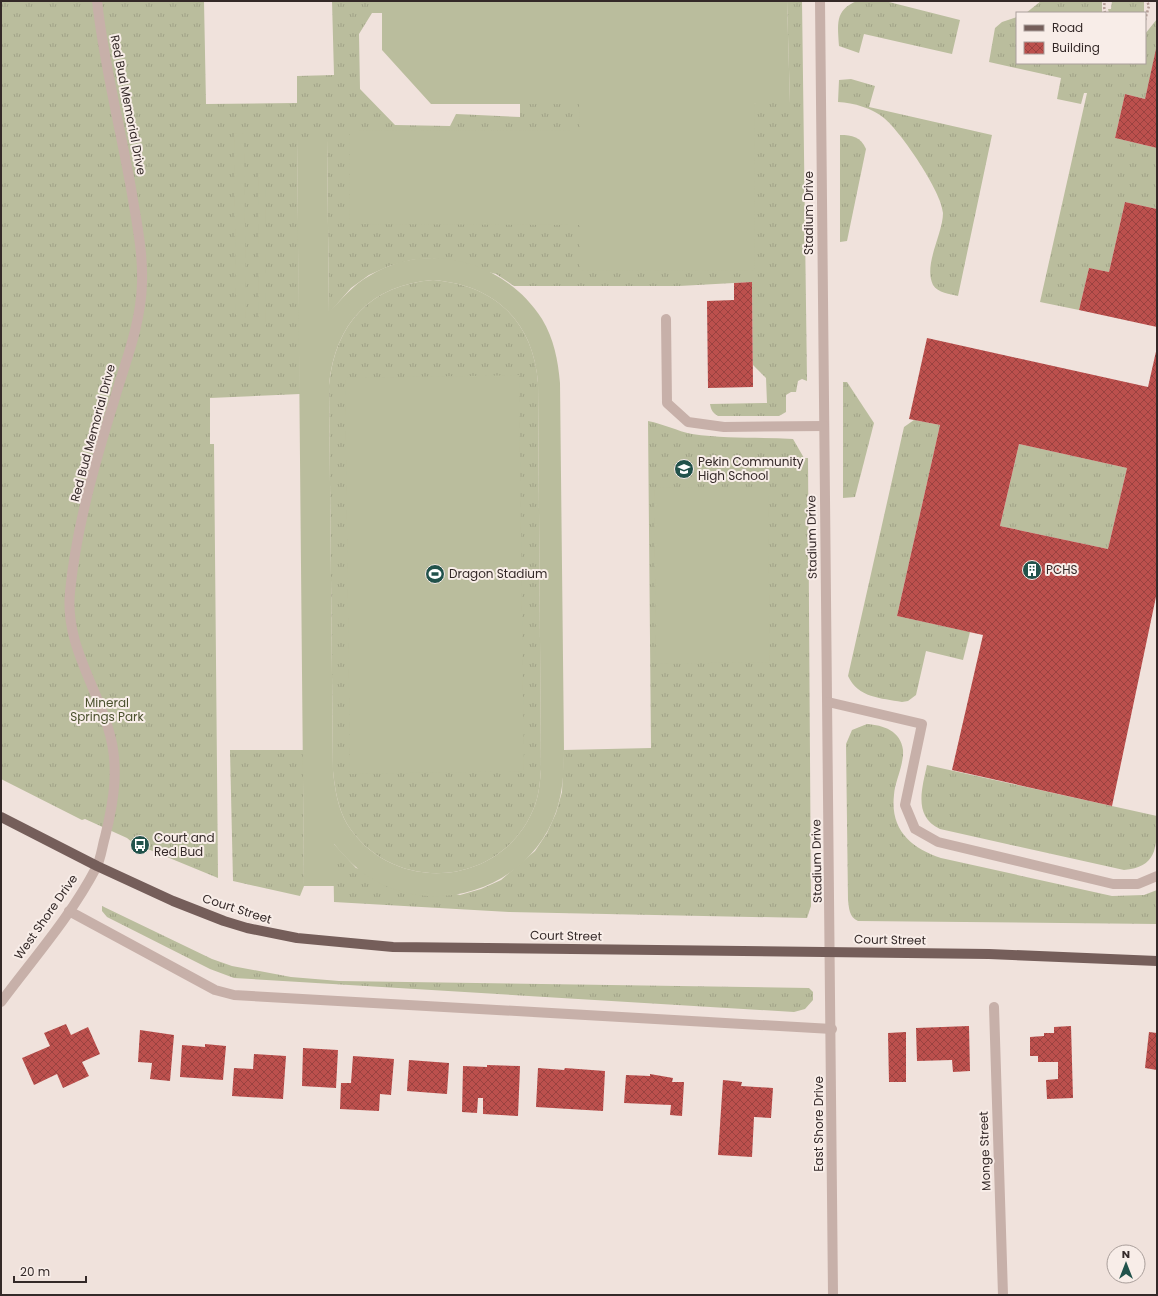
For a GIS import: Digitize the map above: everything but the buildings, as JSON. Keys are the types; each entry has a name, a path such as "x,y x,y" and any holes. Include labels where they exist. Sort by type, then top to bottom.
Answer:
{"main road":[{"name":"Court Street","path":"1,817 97,866 173,901 224,921 247,928 297,938 393,947 989,954 1157,960"}],"street":[{"name":"Red Bud Memorial Drive","path":"97,1 100,31 125,152 141,245 142,285 137,325 102,441 74,560 69,595 71,630 80,659 96,695 113,746 116,779 112,809 97,866"},
{"name":"Stadium Drive","path":"820,1 831,953"},
{"path":"666,318 667,403 688,422 724,428 824,426"},
{"path":"828,702 922,724 905,805 915,829 938,842 1113,884 1138,884 1157,876"},
{"name":"West Shore Drive","path":"1,1002 69,911 97,866"},
{"path":"69,911 215,990 234,995 832,1029"},
{"name":"East Shore Drive","path":"831,953 833,1295"},
{"name":"Monge Street","path":"994,1007 1002,1295"}],"path":[{"path":"1105,1 1105,12"},
{"path":"1146,16 1149,6 1147,1"}],"green space":[{"name":"Mineral Springs Park","path":"1,1 204,1 206,104 297,103 297,76 334,75 332,1 382,1 382,13 372,13 359,34 360,89 395,125 450,126 456,114 520,117 520,104 790,103 787,1 802,1 807,381 802,379 798,381 796,392 791,392 786,395 786,412 779,416 718,416 712,411 710,406 710,404 767,403 766,378 753,365 752,282 679,286 514,286 496,274 432,258 411,260 389,266 369,275 351,288 329,313 327,138 297,138 300,394 210,398 210,444 214,444 218,878 133,843 127,838 85,819 82,820 1,779"},
{"path":"382,1 787,1 790,103 754,103 755,270 580,271 580,225 349,224 350,130 580,131 579,104 431,104 382,50"},
{"path":"857,1 885,1 960,20 952,54 864,34 859,53 839,46 838,25 841,14 844,9"},
{"path":"1041,1 1102,1 1102,12 1027,12"},
{"path":"1112,1 1144,1 1144,12 1109,12 1108,9 1111,9"},
{"path":"1016,17 1016,64 1146,64 1146,33 1157,19 1157,46 1145,99 1125,94 1115,138 1157,148 1157,209 1125,202 1109,272 1089,268 1079,310 1040,302 1087,93 1084,93 1081,104 1057,99 1061,78 989,62 995,28 1002,22"},
{"path":"851,79 875,86 869,107 992,135 958,296 944,293 935,288 931,277 930,268 943,213 936,191 920,163 900,136 884,118 874,111 838,102 839,80"},
{"path":"244,133 246,319 236,319 234,134"},
{"path":"840,135 859,139 866,149 847,241 840,242"},
{"path":"297,138 327,138 329,312 348,292 369,276 392,265 416,259 440,258 464,262 487,271 508,283 527,299 542,319 550,334 557,358 560,383 564,766 562,789 556,812 544,837 526,859 505,876 481,888 454,895 427,896 400,891 374,880 363,873 334,844 334,886 304,886","holes":["433,280 455,283 474,289 492,298 506,310 519,324 528,341 535,361 538,383 541,769 540,783 535,805 520,832 499,853 474,866 447,873 419,872 392,863 367,848 347,824 341,812 336,792 333,771 329,385 333,363 339,343 348,326 360,311 374,299 391,290 411,283"]},
{"path":"258,172 265,172 266,325 259,325"},
{"path":"433,280 455,283 474,289 492,298 506,310 519,324 528,341 535,361 538,383 540,783 535,805 520,832 499,853 474,866 447,873 419,872 392,863 367,848 347,824 341,812 337,799 333,771 329,385 333,363 339,343 348,326 360,311 374,299 391,290 411,283"},
{"path":"519,375 524,771 350,774 345,378"},
{"path":"843,382 847,382 874,423 855,497 843,498"},
{"path":"914,420 940,425 897,616 970,632 963,660 926,651 916,695 908,701 902,702 878,698 864,693 852,683 848,676 904,427"},
{"path":"648,421 692,434 705,436 793,439 804,458 808,458 811,906 807,918 509,912 334,902 333,843 356,868 460,895 481,889 501,880 535,851 547,833 556,813 562,792 564,750 651,748"},
{"path":"1019,444 1127,468 1108,549 1000,526"},
{"path":"768,487 770,662 656,664 654,488"},
{"path":"867,724 890,730 902,743 903,756 894,795 895,818 899,828 905,836 920,849 941,858 1112,896 1144,895 1157,890 1157,924 858,921 855,919 850,912 848,900 846,744 852,730"},
{"path":"230,750 303,750 304,886 300,896 233,881"},
{"path":"927,765 1157,816 1156,845 1149,860 1144,865 1124,870 940,829 931,824 923,809 922,792"},
{"path":"102,906 212,959 232,966 291,977 339,981 809,988 813,992 813,1000 805,1009 794,1012 234,978 210,969 107,917 102,911"}],"place":[{"name":"Pekin Community High School","path":"684,469"},
{"name":"PCHS","path":"1032,570"},
{"name":"Dragon Stadium","path":"435,574"},
{"name":"Court and Red Bud","path":"140,845"}]}
